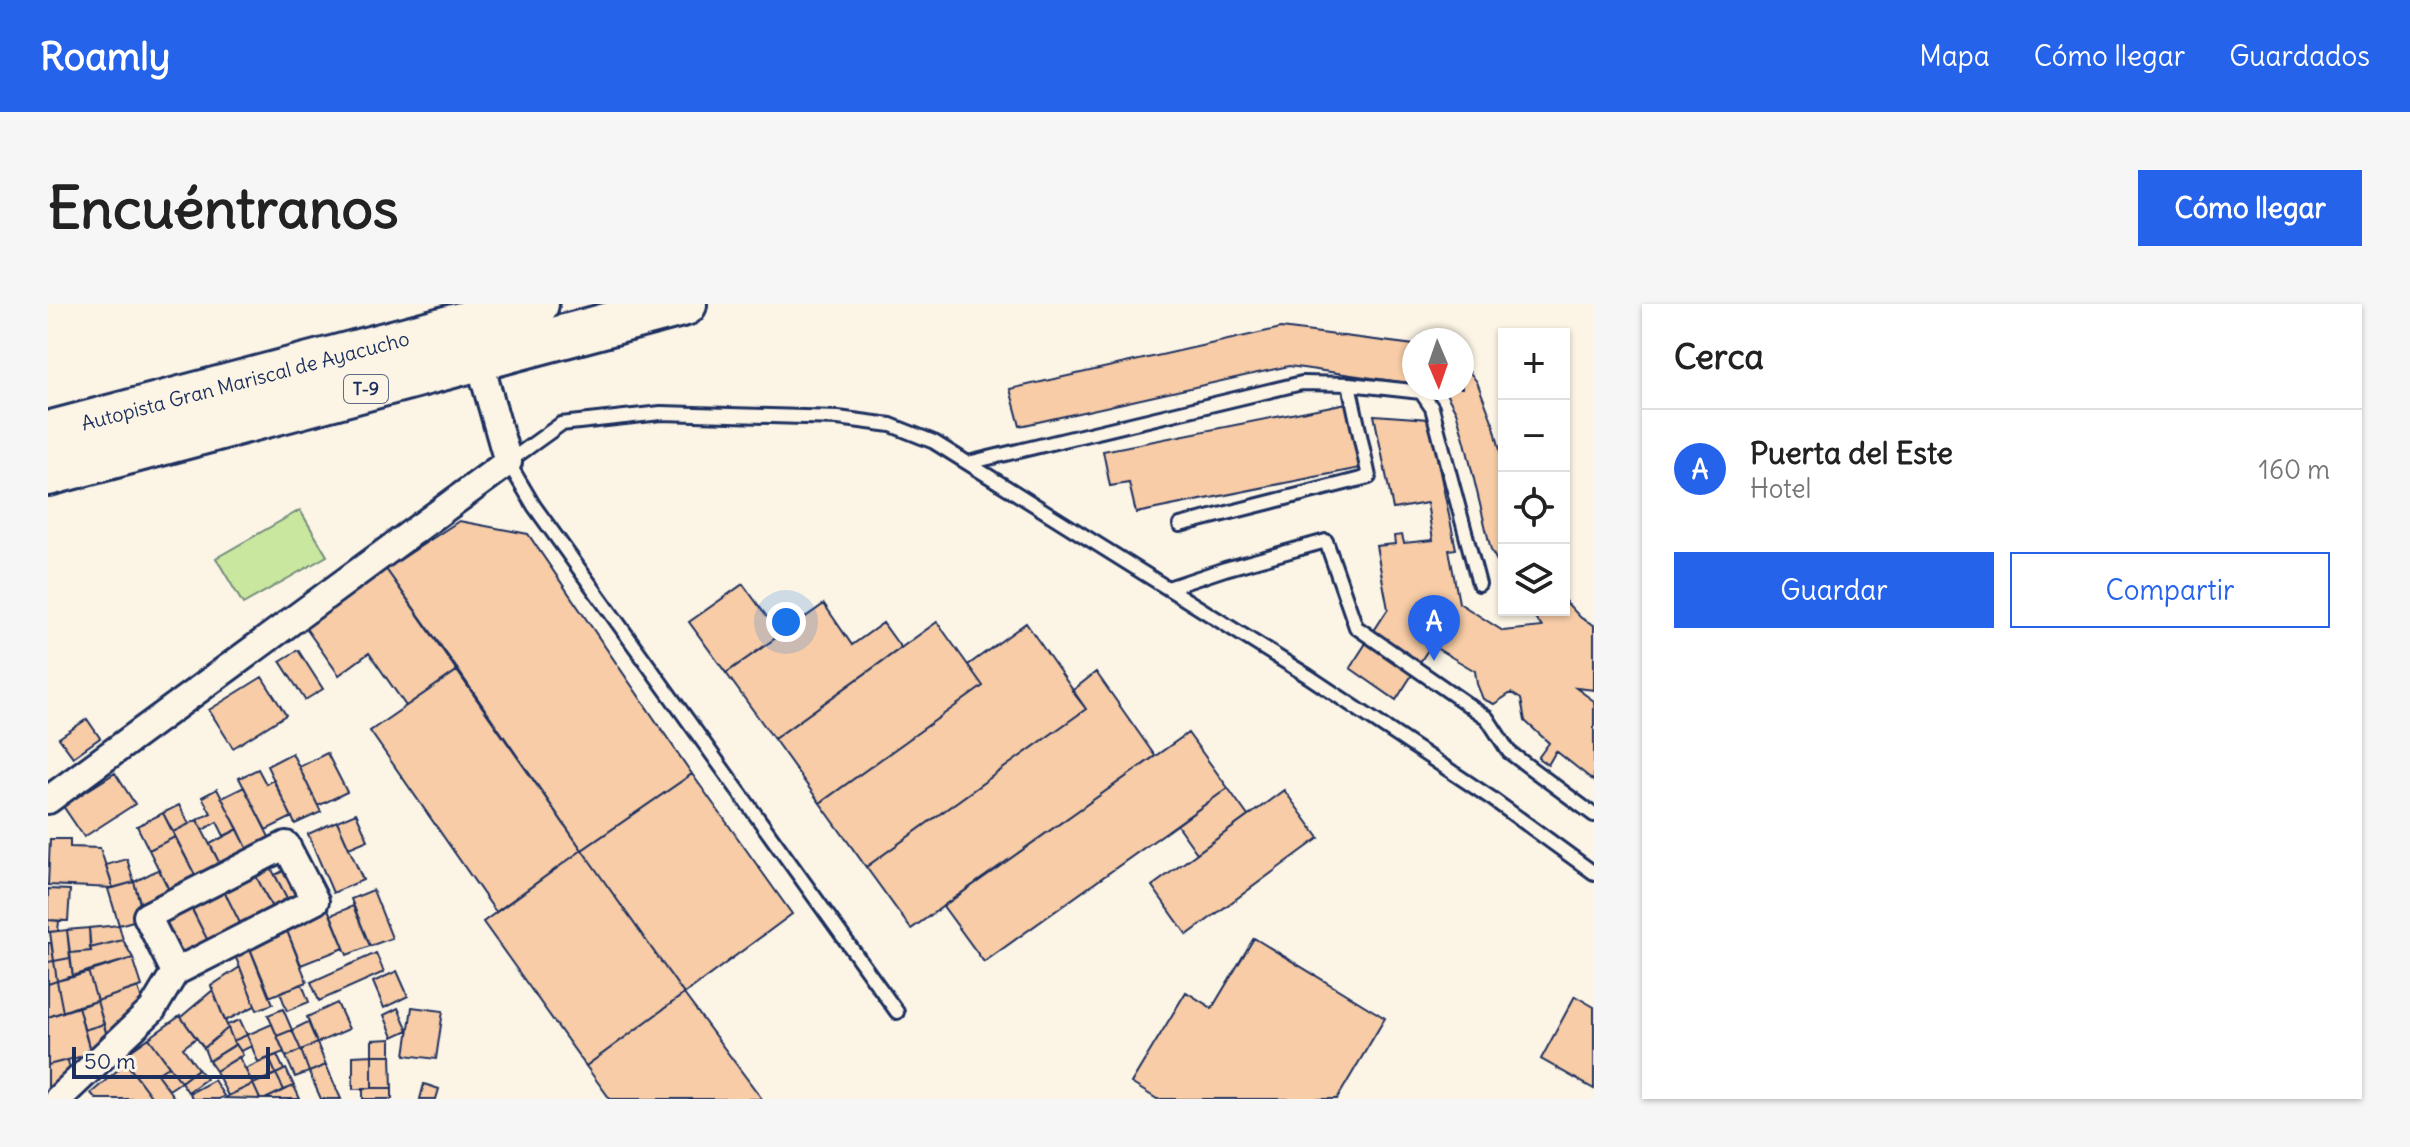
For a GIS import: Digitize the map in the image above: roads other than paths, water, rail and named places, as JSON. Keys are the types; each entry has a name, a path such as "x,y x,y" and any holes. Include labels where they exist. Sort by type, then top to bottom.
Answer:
{"highway":[{"name":"Autopista Gran Mariscal de Ayacucho","path":"48,433 537,304"},
{"name":"Autopista Gran Mariscal de Ayacucho","path":"48,474 685,304"}],"street":[{"path":"48,800 508,462 485,381"},
{"path":"58,1099 152,1010 175,972 315,901 286,845 147,916 175,972"}],"lane":[{"path":"968,463 1302,383 1349,384 1421,392 1432,408 1479,584"},
{"path":"1180,525 1369,477 1349,384"},
{"path":"897,1012 534,506 508,462 561,424 661,413 838,418 891,425 934,442 1308,676 1491,798 1594,873"},
{"path":"1168,588 1326,541 1356,627 1487,718 1509,752 1594,815"}],"place":[{"name":"Puerta del Este","path":"1434,661"}]}
